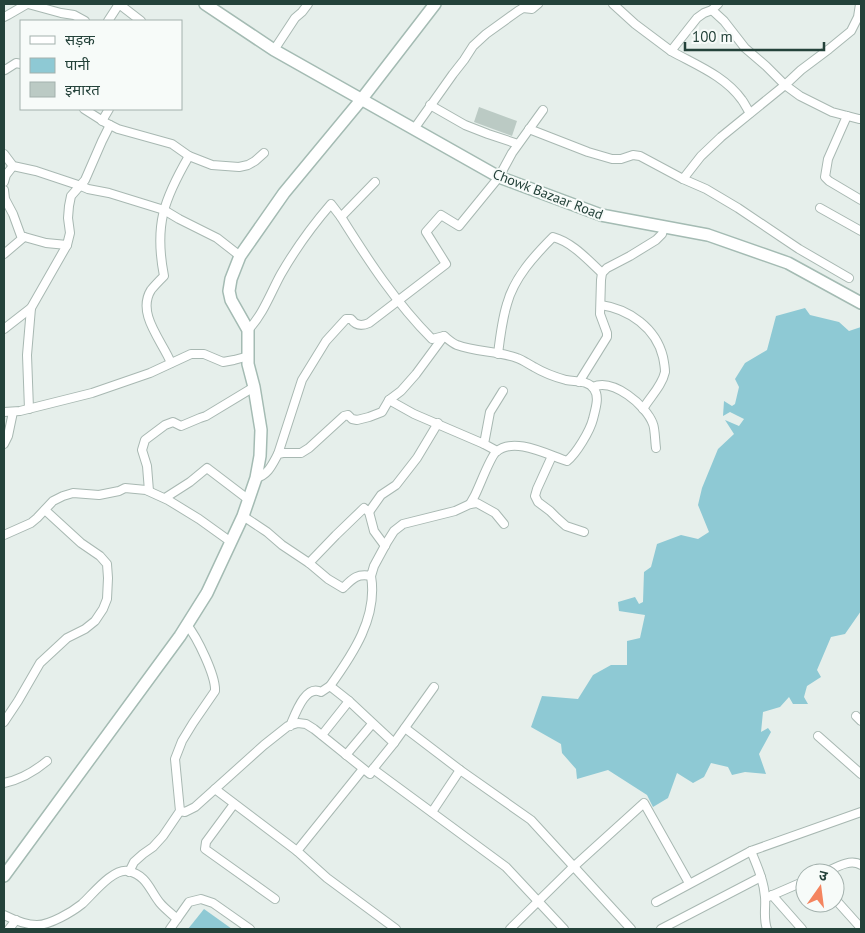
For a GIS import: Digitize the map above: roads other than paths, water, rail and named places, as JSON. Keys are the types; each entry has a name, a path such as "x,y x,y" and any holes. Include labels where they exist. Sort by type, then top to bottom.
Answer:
{"street":[{"path":"4,17 28,4 74,15 82,20"},
{"path":"109,20 119,4 140,20"},
{"name":"Chowk Bazaar Road","path":"205,4 274,50 499,177 601,216 708,235 788,263 861,303"},
{"path":"274,50 295,18 308,4"},
{"path":"4,876 180,636 207,593 243,516 256,478 260,456 261,430 248,364 248,330 231,300 229,291 231,279 240,256 284,193 361,100 435,4"},
{"path":"414,130 473,46 518,11 523,8 532,8 538,4"},
{"path":"613,4 635,24 671,51 719,78 732,88 742,99 750,113"},
{"path":"671,51 697,18 712,10 718,4"},
{"path":"683,179 701,156 750,113 785,85 800,70 852,31 860,14 860,4"},
{"path":"712,10 724,21 745,48 785,85 800,96 832,112 861,118"},
{"path":"4,69 6,70 16,64 20,64"},
{"path":"430,105 465,125 518,144"},
{"path":"86,110 110,125 172,144 189,156 212,165 239,167 248,165 264,153"},
{"path":"102,121 109,110"},
{"path":"256,478 265,475 278,454 302,380 326,341 346,319 351,319 358,325 364,325 375,319 446,264 426,232 441,215 459,226 499,177 518,144 543,110"},
{"path":"847,116 828,159 825,177 861,200"},
{"path":"4,329 30,308 67,244 70,232 68,218 71,196 81,186 88,174 110,125"},
{"path":"528,129 612,159 621,159 633,155 640,156 714,193 799,249 849,278"},
{"path":"4,154 13,166 36,171 88,189 109,193 164,210 217,238 240,256"},
{"path":"171,363 167,352 158,340 150,323 146,306 150,292 164,276 160,230 164,210 169,193 189,156"},
{"path":"4,182 13,166"},
{"path":"341,217 375,182"},
{"path":"4,190 5,199 21,236 46,243 67,244"},
{"path":"248,330 255,323 303,238 331,204 371,264 415,322 432,339 444,336"},
{"path":"820,208 861,231"},
{"path":"579,382 607,337 600,314 602,273 656,240 662,234 664,227"},
{"path":"4,254 24,237"},
{"path":"498,354 507,302 513,289 524,269 553,237 571,246 602,273"},
{"path":"601,305 612,307 628,314 642,323 655,338 660,348 665,370 663,378 643,409"},
{"path":"29,409 27,355 30,308"},
{"path":"444,336 455,344 481,352 518,358 552,375 586,383 593,387 597,397 592,422 577,450 567,461 524,446 505,447 495,452 470,504"},
{"path":"278,454 301,453 310,448 344,416 348,415 352,419 357,420 382,412 389,400 401,391 416,374 444,336"},
{"path":"4,412 29,409 92,393 150,372 191,354 204,354 223,362 249,356"},
{"path":"593,387 598,385 608,386 622,392 638,403 653,424 656,448"},
{"path":"149,491 147,466 142,450 146,440 165,425 173,422 181,426 206,416 254,387"},
{"path":"484,444 490,412 503,391"},
{"path":"389,400 414,414 497,451"},
{"path":"4,444 8,436 13,412"},
{"path":"369,512 381,495 396,485 417,458 438,424"},
{"path":"552,456 535,496 538,502 566,526 584,532"},
{"path":"165,498 190,482 207,468 249,500"},
{"path":"4,535 31,523 54,501 73,493 99,495 125,488 134,488 149,491 165,498 231,542"},
{"path":"290,726 299,704 312,691 317,690 321,692 330,686 350,657 362,635 373,598 371,576 374,566 394,531 403,524 455,511 470,504 478,503 495,514 504,524"},
{"path":"309,564 364,508 369,512 374,531 385,546"},
{"path":"4,722 18,702 40,663 67,638 84,629 95,620 107,599 107,564 45,510"},
{"path":"243,516 343,588 353,578 363,574 371,576"},
{"path":"129,872 134,862 153,847 163,836 180,811 175,759 182,741 215,691 215,685 197,640 186,625"},
{"path":"330,686 394,743"},
{"path":"180,811 185,812 195,808 264,745 290,726 298,723 306,724 322,735 370,774 434,687"},
{"path":"322,735 349,701"},
{"path":"346,755 372,724"},
{"path":"405,728 531,820 631,929"},
{"path":"818,736 861,774"},
{"path":"4,784 38,768 47,761"},
{"path":"298,851 363,769"},
{"path":"373,769 506,867 564,929"},
{"path":"432,812 460,770"},
{"path":"215,789 298,851 327,878 396,929"},
{"path":"234,804 206,842 205,849 275,900"},
{"path":"510,929 574,867 644,804 689,883"},
{"path":"656,902 751,851 861,812"},
{"path":"751,851 769,897 802,929"},
{"path":"845,865 857,862 861,865"},
{"path":"4,915 27,924 45,924 80,905 116,874 127,871 146,881 160,903 177,919"},
{"path":"661,929 761,877"},
{"path":"769,897 795,885"},
{"path":"767,929 765,923 769,897"},
{"path":"170,929 189,902 201,899 213,903 250,929"},
{"path":"845,910 861,928"},
{"path":"9,929 16,920"}],"water":[{"path":"805,308 810,315 839,322 849,331 861,327 861,611 845,634 831,637 817,670 821,677 807,686 804,697 808,704 793,704 789,697 780,707 763,712 761,732 768,728 771,732 759,754 766,774 745,772 732,775 728,767 711,763 704,777 693,783 677,773 668,798 653,807 647,795 608,770 577,779 576,769 562,753 561,744 531,727 542,696 578,699 593,675 611,665 627,665 627,641 640,638 645,615 619,611 618,602 635,597 639,604 643,602 644,572 651,567 657,544 681,535 698,539 709,532 698,505 702,488 718,449 734,434 725,420 739,426 744,419 730,412 723,416 724,401 732,406 735,404 739,387 735,379 745,363 767,350 776,316"},
{"path":"204,909 232,929 188,929"}]}
